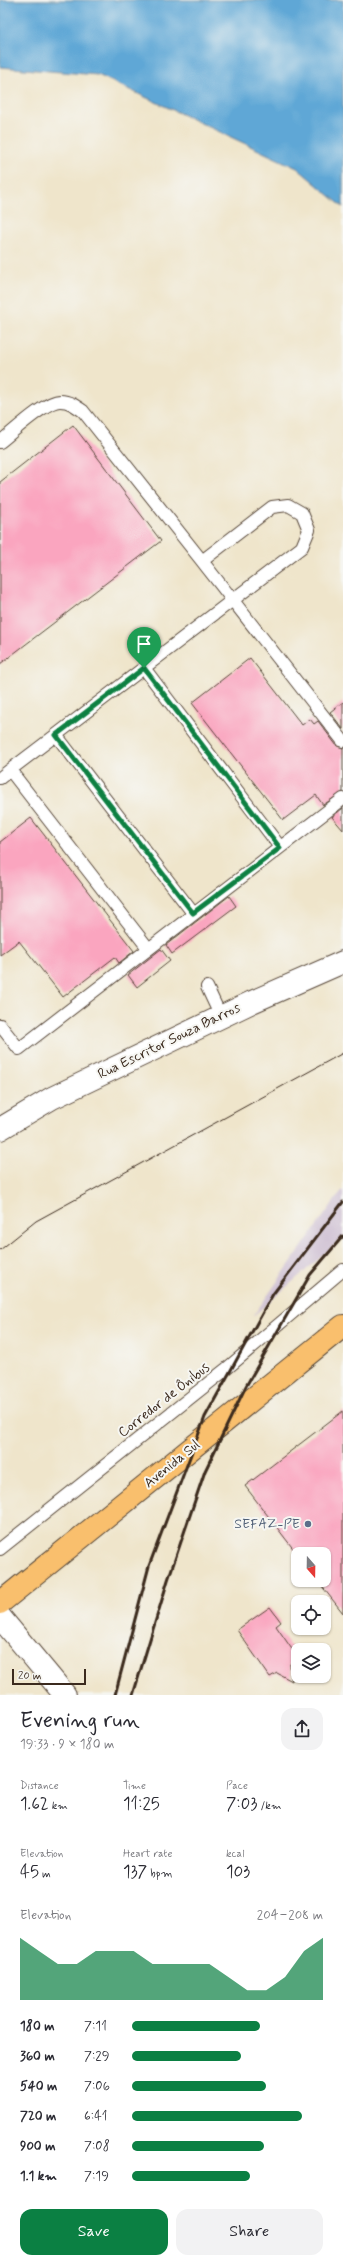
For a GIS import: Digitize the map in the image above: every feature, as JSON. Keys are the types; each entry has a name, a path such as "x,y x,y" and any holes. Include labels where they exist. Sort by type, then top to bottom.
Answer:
{"highway":[{"name":"Avenida Sul","path":"0,1603 343,1326"}],"street":[{"name":"Rua Escritor Souza Barros","path":"0,1129 52,1098 221,1017 343,962"},
{"path":"0,1617 65,1695"}],"lane":[{"path":"0,442 45,407 59,401 72,403 83,411 233,599 343,741"},
{"path":"0,778 302,546 309,530 302,513 288,504 272,506 202,561"},
{"path":"144,668 280,848"},
{"path":"56,735 193,913"},
{"path":"10,770 148,948"},
{"path":"0,1025 19,1049 193,913 343,799"},
{"path":"207,987 221,1017"},
{"name":"Corredor de Ônibus","path":"0,1549 225,1370 343,1270"}],"shaded area":[{"path":"343,1190 343,1238 253,1316 340,1193"}],"water":[{"path":"0,0 343,0 343,207 297,168 98,75 0,67"}],"building":[{"path":"73,425 161,541 0,664 0,482"},
{"path":"250,658 302,725 310,719 314,724 318,721 337,746 343,748 343,792 323,805 316,795 283,820 192,703"},
{"path":"343,702 343,729 330,712"},
{"path":"343,808 343,830 332,817"},
{"path":"31,818 134,951 119,963 115,957 63,997 19,941 0,955 0,842"},
{"path":"229,896 236,906 172,954 166,945"},
{"path":"161,949 170,961 137,987 128,975"},
{"name":"SEFAZ-PE","path":"343,1411 343,1613 331,1598 331,1595 329,1595 323,1587 331,1587 331,1547 292,1547 245,1486"},
{"path":"270,1607 281,1622 276,1626 291,1648 291,1680 277,1673 270,1677 237,1630"}],"tram line":[{"path":"0,1250 36,1221 343,1053"}],"railway":[{"path":"115,1695 149,1566 205,1417 273,1294 343,1202"},
{"path":"133,1695 168,1580 205,1471 246,1386 310,1275 343,1236"}],"place":[{"name":"SEFAZ-PE","path":"308,1524"}],"route":[{"path":"144,668 280,848 193,913 56,735 144,668"}]}
